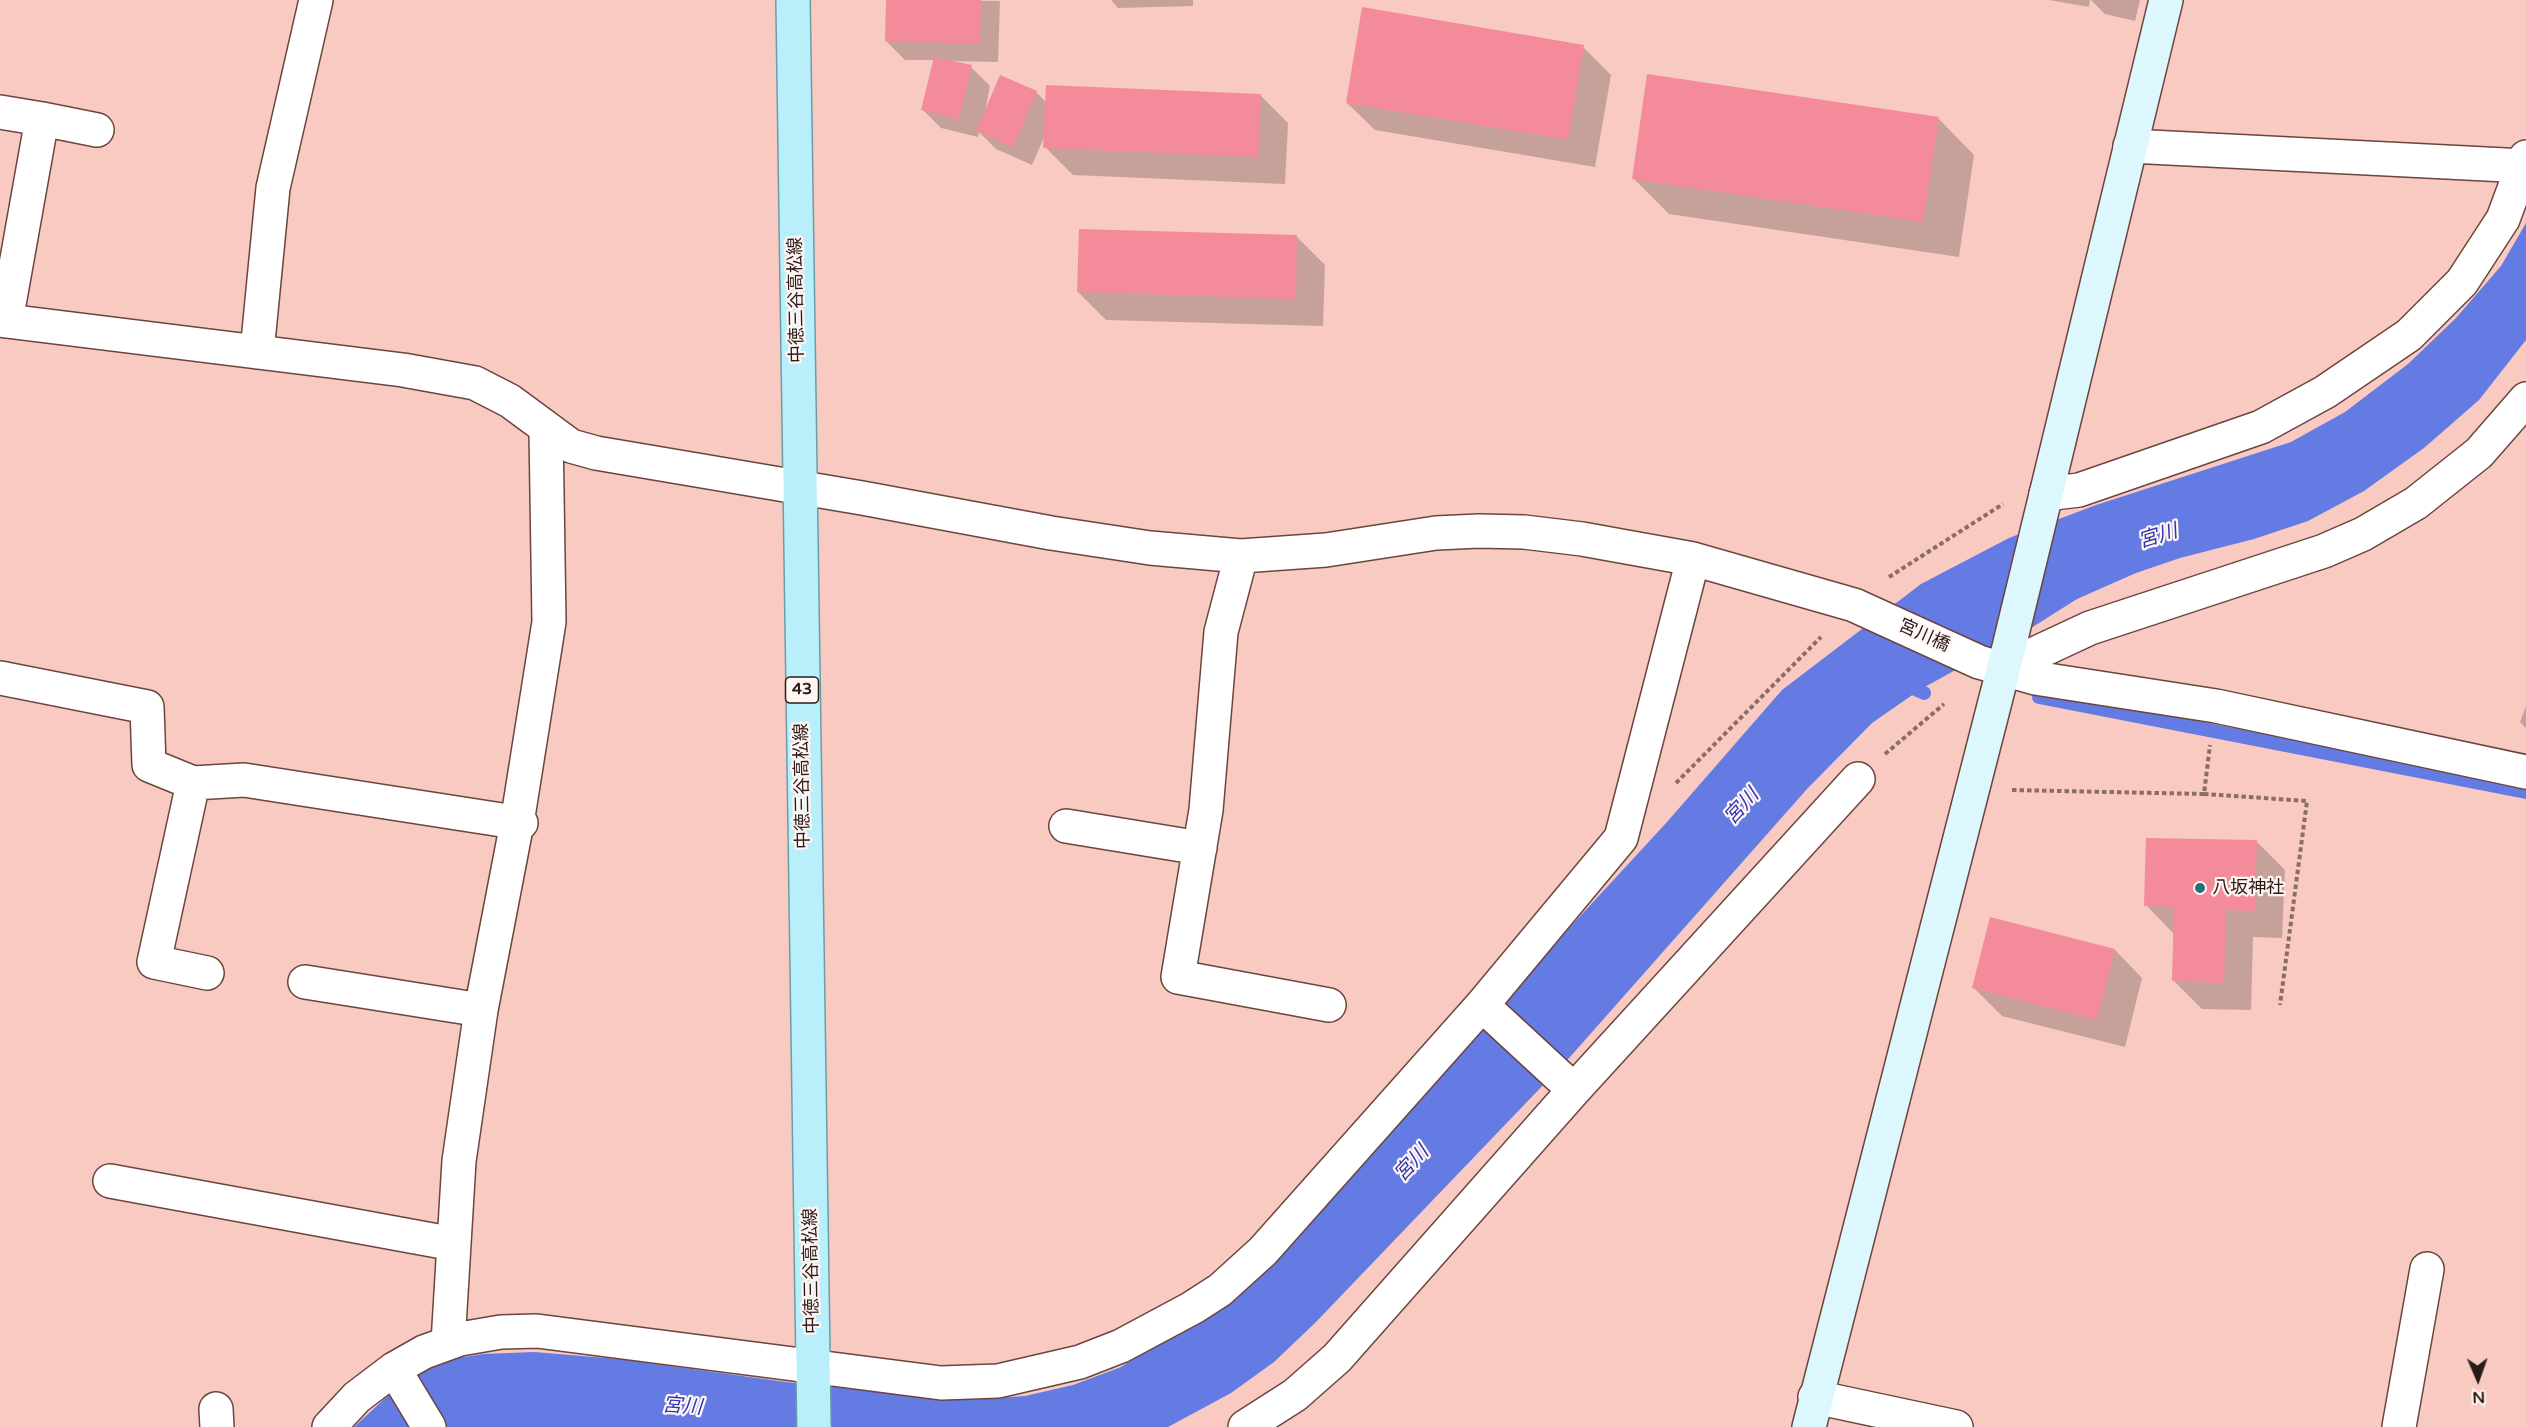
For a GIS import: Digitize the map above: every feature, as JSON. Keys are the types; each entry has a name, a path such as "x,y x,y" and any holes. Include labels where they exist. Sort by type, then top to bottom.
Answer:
{"main road":[{"name":"中徳三谷高松線","path":"793,0 814,1427"}],"street":[{"path":"257,352 273,188 316,0"},
{"path":"1956,1427 1812,1412 1996,660 2044,500 2166,0"},
{"path":"0,112 97,130"},
{"path":"3,320 42,119"},
{"path":"2044,500 2261,427 2325,392 2409,335 2462,282 2503,219 2525,163 2130,146"},
{"name":"宮川橋","path":"3,320 403,369 475,383 510,401 546,430 571,446 596,453 1051,533 1150,548 1241,556 1316,551 1437,533 1479,531 1524,532 1582,539 1693,560 1854,604 1996,660 2035,678 2216,706 2526,772"},
{"path":"1996,660 2324,551 2363,534 2416,504 2479,453 2526,399"},
{"path":"448,1343 459,1161 481,1010 519,823 549,621 546,430"},
{"path":"1241,556 1221,632 1206,810 1178,977 1329,1005"},
{"path":"330,1427 357,1397 397,1374 424,1352 448,1343 501,1332 537,1331 814,1373 941,1383 998,1381 1047,1371 1121,1346 1192,1308 1220,1290 1263,1251 1484,1007 1621,838 1693,560"},
{"path":"0,678 147,707 149,765 193,783 244,780 519,823"},
{"path":"1245,1427 1295,1395 1337,1358 1568,1085 1858,779"},
{"path":"193,783 154,962 207,973"},
{"path":"1066,826 1200,848"},
{"path":"305,982 481,1010"},
{"path":"1484,1007 1568,1085"},
{"path":"110,1181 454,1244"},
{"path":"2399,1427 2427,1269"},
{"path":"397,1374 429,1427"}],"path":[{"path":"1883,581 2003,504"},
{"path":"1670,788 1828,630"},
{"path":"1858,779 1944,704"},
{"path":"2204,794 2211,736"},
{"path":"2002,789 2204,794 2307,801 2280,1005"}],"water":[{"name":"宮川","path":"2526,223 2526,340 2479,400 2424,448 2364,491 2308,521 2254,539 2180,558 2136,573 2077,599 2028,630 1921,689 1872,723 1807,789 1570,1057 1315,1323 1274,1362 1231,1393 1168,1427 354,1427 394,1390 428,1369 451,1359 483,1354 534,1352 619,1359 786,1382 965,1400 1025,1396 1073,1385 1121,1367 1223,1303 1667,822 1782,690 1921,584 2009,538 2096,505 2291,442 2345,412 2408,364 2456,318 2501,266"}],"building":[{"path":"886,0 981,0 980,44 885,41"},
{"path":"1362,7 1584,45 1568,140 1346,103"},
{"path":"934,57 972,65 959,119 921,110"},
{"path":"1647,74 1939,117 1923,222 1632,179"},
{"path":"1000,75 1037,91 1013,147 976,131"},
{"path":"1046,85 1261,94 1258,157 1043,148"},
{"path":"1079,229 1297,235 1296,299 1077,292"},
{"path":"2146,838 2257,840 2255,911 2226,910 2224,983 2172,981 2174,907 2144,906"},
{"path":"1990,917 2115,949 2097,1020 1972,988"}],"waterway":[{"path":"1902,683 1924,693"},
{"path":"2039,697 2526,792"}],"place":[{"name":"八坂神社","path":"2200,888"}]}
